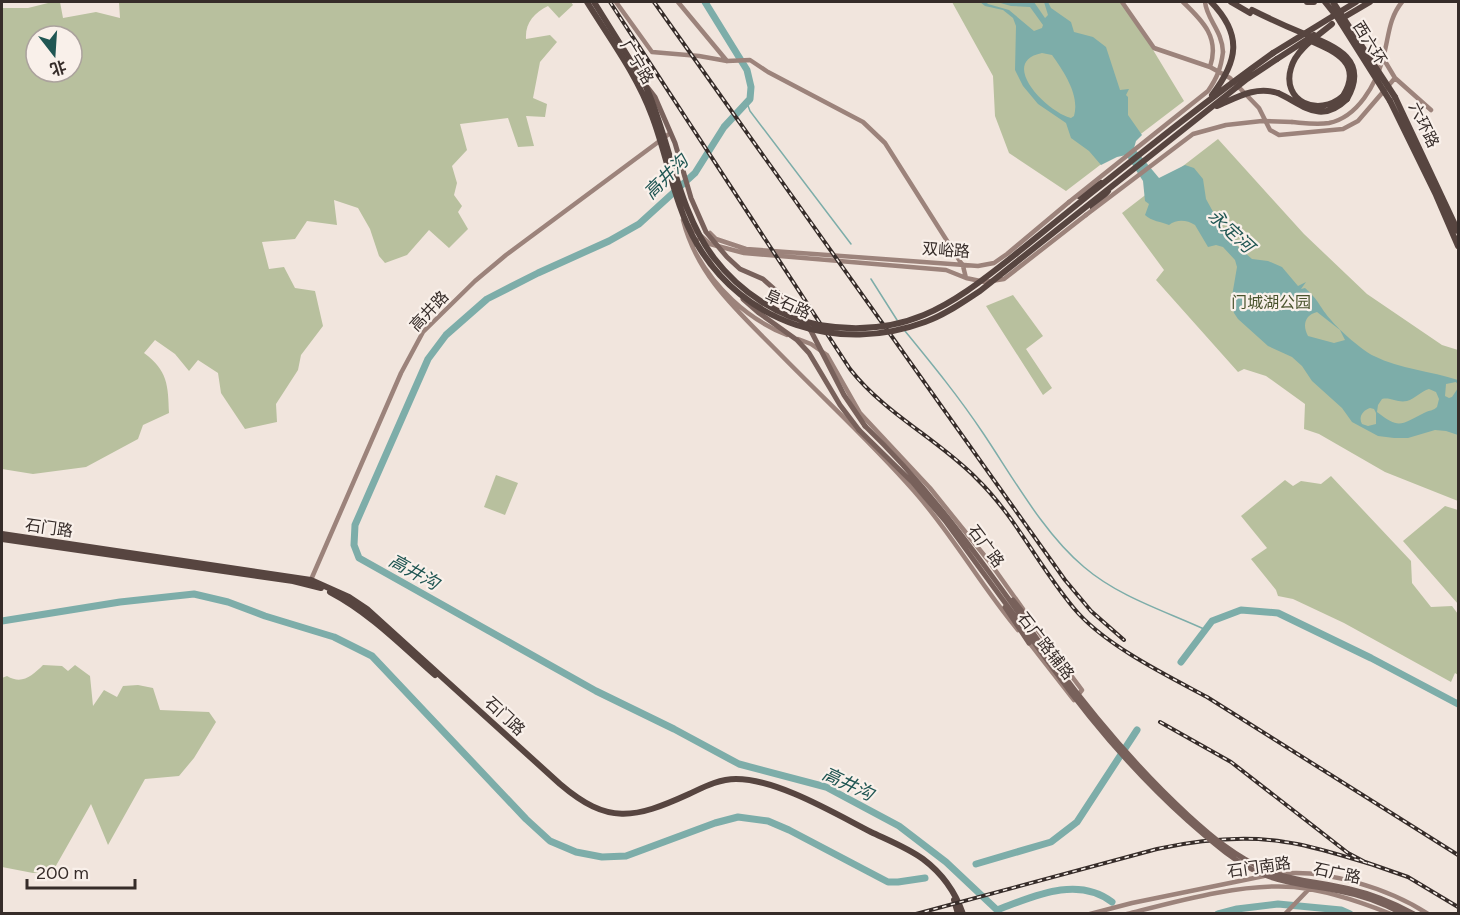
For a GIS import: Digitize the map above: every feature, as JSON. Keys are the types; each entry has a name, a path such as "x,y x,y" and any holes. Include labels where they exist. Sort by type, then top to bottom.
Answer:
{"highway":[{"name":"阜石路","path":"588,2 640,88 664,149 680,205 692,234 706,257 733,289 768,313 795,325 848,336 895,332 926,322 980,291 1113,186"},
{"name":"阜石路","path":"594,2 644,82 656,107 693,222 713,257 732,279 766,304 808,323 846,329 870,329 923,316 947,305 977,285 1117,173"},
{"path":"1205,104 1226,75 1234,56 1233,35 1229,25 1211,2"},
{"path":"1206,112 1254,91 1278,93 1302,107 1318,112 1334,109 1345,98 1354,83 1353,66 1342,51 1231,2"},
{"path":"1238,2 1251,12"},
{"path":"1307,2 1314,2"},
{"name":"西六环","path":"1325,2 1393,99"},
{"name":"西六环","path":"1333,2 1393,99"},
{"path":"1069,202 1117,173 1205,104 1356,2"},
{"path":"1086,215 1113,186 1275,56 1370,2"},
{"path":"1332,24 1296,57 1291,67 1291,87 1301,101 1319,107 1345,98"},
{"path":"1393,99 1458,246"},
{"name":"六环路","path":"1393,99 1458,231"},
{"name":"石门路","path":"2,534 310,582 349,597 367,609 560,784 585,803 608,813 635,813 652,809 719,782 736,779 773,785 923,859 948,883 963,914"},
{"name":"石门路","path":"2,539 310,582 340,597 377,624 555,784 590,810 610,816 635,817 723,784 736,782 764,786 913,856 943,882 955,903 958,914"}],"main road":[{"name":"石广路","path":"644,82 655,97 675,143 690,198 706,232 740,269 763,279 790,303 811,331 862,428 905,466 926,490 973,551 1098,727 1148,784 1216,846 1262,874 1284,881 1371,899 1403,914"},
{"name":"石广路","path":"733,289 759,314 788,334 809,353 840,405 928,501 1083,701 1149,777 1226,848 1268,871 1350,889 1396,904 1414,914"},
{"path":"973,551 994,574 1033,625"},
{"path":"988,580 1029,643"}],"street":[{"name":"广宁路","path":"583,2 638,86 652,115 660,140"},
{"name":"广宁路","path":"594,2 645,79 669,134"},
{"path":"616,2 652,52 727,61 750,60 862,122 885,143 963,266 966,278"},
{"path":"678,2 727,61"},
{"path":"1122,2 1154,48 1210,67 1230,78 1259,108 1270,130 1279,135 1343,129 1358,122 1395,78"},
{"path":"1184,2 1209,30 1213,43 1213,58 1210,67"},
{"name":"双峪路","path":"669,134 695,213 716,239 746,249 963,266 994,262 1208,91 1216,79 1223,52 1218,30 1207,11 1205,2"},
{"path":"1402,2 1390,23 1383,58 1395,78 1431,110"},
{"name":"双峪路","path":"701,238 715,246 744,253 946,270 985,282 1004,279 1193,134 1226,124 1262,121 1315,124 1330,123 1344,117 1356,108 1366,94 1383,58"},
{"name":"高井路","path":"310,582 401,373 423,332 490,268 669,134"},
{"path":"660,140 679,205 686,221 701,238"},
{"name":"石广路辅路","path":"679,205 687,236 699,262 713,283 913,490 958,547 1007,616 1074,700 1082,690 993,567 936,494 860,413 827,356 811,345 774,330 756,319 727,295 706,272 693,244 701,238"},
{"path":"751,324 756,319"},
{"name":"石门南路","path":"1090,914 1103,909 1254,877 1287,873 1323,876 1379,891 1428,914"},
{"path":"1285,914 1323,876"},
{"name":"石门南路","path":"1126,914 1238,891 1270,887 1295,887 1354,900 1391,914"}],"green space":[{"path":"60,2 63,18 96,12 120,18 119,2 571,2 573,5 559,18 548,6 535,15 527,28 526,39 550,35 557,42 540,62 533,98 547,104 545,117 526,116 534,146 518,147 508,118 460,124 467,150 452,166 457,183 454,195 462,206 458,212 468,229 449,248 429,230 407,255 385,263 379,256 370,229 358,208 334,200 337,225 307,221 295,239 262,242 269,269 284,267 295,288 315,291 323,326 301,355 298,370 276,404 277,422 245,429 221,393 218,373 198,360 189,371 175,354 155,340 144,353 158,366 165,379 169,413 143,425 138,439 86,467 33,474 2,469 2,8 28,8"},
{"path":"952,2 1124,2 1184,101 1066,191 1009,153 995,116 993,76"},
{"name":"门城湖公园","path":"1218,139 1304,234 1367,294 1442,345 1458,350 1458,501 1385,472 1319,434 1304,429 1305,404 1266,376 1244,369 1238,372 1156,280 1164,270 1122,213"},
{"path":"1013,295 1043,336 1026,349 1052,388 1043,395 986,306"},
{"path":"496,475 518,483 505,515 484,507"},
{"path":"1331,476 1411,561 1412,583 1431,607 1452,606 1458,614 1458,675 1455,673 1451,682 1344,623 1293,599 1278,596 1276,590 1251,559 1267,548 1241,516 1285,480 1293,486 1301,481 1321,484"},
{"path":"1445,506 1458,510 1458,604 1403,541"},
{"path":"43,665 62,666 68,671 75,665 90,676 93,706 104,690 117,697 123,686 138,685 153,688 160,710 209,712 216,722 194,758 179,776 145,779 108,845 91,804 53,871 33,873 2,867 2,678 7,676 17,680 26,678"}],"water":[{"path":"980,2 1009,10 1034,31 1042,28 1043,25 1030,7 1011,6 997,2 1034,2 1045,18 1048,15 1044,2 1048,2 1051,8 1071,22 1074,32 1093,37 1106,47 1120,90 1129,89 1126,95 1128,115 1142,135 1136,141 1134,148 1159,178 1185,165 1194,168 1203,179 1206,199 1227,237 1252,259 1268,261 1282,267 1298,286 1306,282 1301,289 1305,288 1310,292 1327,316 1358,345 1384,360 1458,380 1458,385 1456,382 1446,384 1445,396 1452,397 1458,388 1458,435 1435,430 1408,438 1378,436 1352,422 1342,408 1312,381 1302,366 1292,357 1268,346 1238,319 1231,302 1237,267 1235,260 1223,247 1216,245 1208,247 1192,223 1179,221 1169,225 1145,215 1149,204 1145,201 1143,181 1126,155 1101,165 1089,151 1071,138 1066,123 1038,104 1023,86 1015,70 1016,26 1013,18 1003,10 985,6","holes":["1042,53 1052,55 1066,76 1073,92 1074,116 1071,118 1050,107 1031,87 1025,76 1024,66 1029,58","1317,312 1340,330 1345,340 1334,343 1308,336 1305,328 1310,315","1426,390 1436,392 1439,399 1437,407 1410,420 1396,423 1377,412 1382,399 1407,401","1367,409 1374,409 1376,424 1368,426 1362,424 1361,416"]}],"waterway":[{"name":"高井沟","path":"705,2 747,70 751,87 750,99 724,127 695,173 639,224 609,241 487,299 446,335 428,359 355,525 354,545 359,558 596,691 739,764 826,787 899,826 946,862 997,910 1025,899 1069,889 1098,894 1112,902"},
{"path":"747,103 750,111 851,244"},
{"path":"871,279 897,320"},
{"path":"905,331 983,433 1029,504 1069,554 1112,587 1206,630"},
{"path":"2,621 120,602 194,594 228,602 334,637 372,656 526,819 550,841 576,852 602,857 626,856 715,823 738,817 768,821 789,830 888,882 925,878"},
{"path":"1181,662 1212,621 1241,610 1278,613 1458,704"},
{"path":"976,864 1051,842 1077,822 1137,730"},
{"name":"高井沟","path":"1218,914 1237,909 1278,904 1341,910 1350,914"}],"railway":[{"path":"610,2 850,369 879,400 946,451 977,479 1017,527 1052,580 1078,613 1122,649 1207,697 1458,855"},
{"path":"654,2 1065,580 1091,611 1124,640"},
{"path":"1160,722 1231,762 1348,853 1365,862 1408,877 1458,907"},
{"path":"916,914 1157,849 1205,841 1253,839 1285,842 1374,865"}],"water label":[{"name":"永定河","path":"1231,231"}]}
